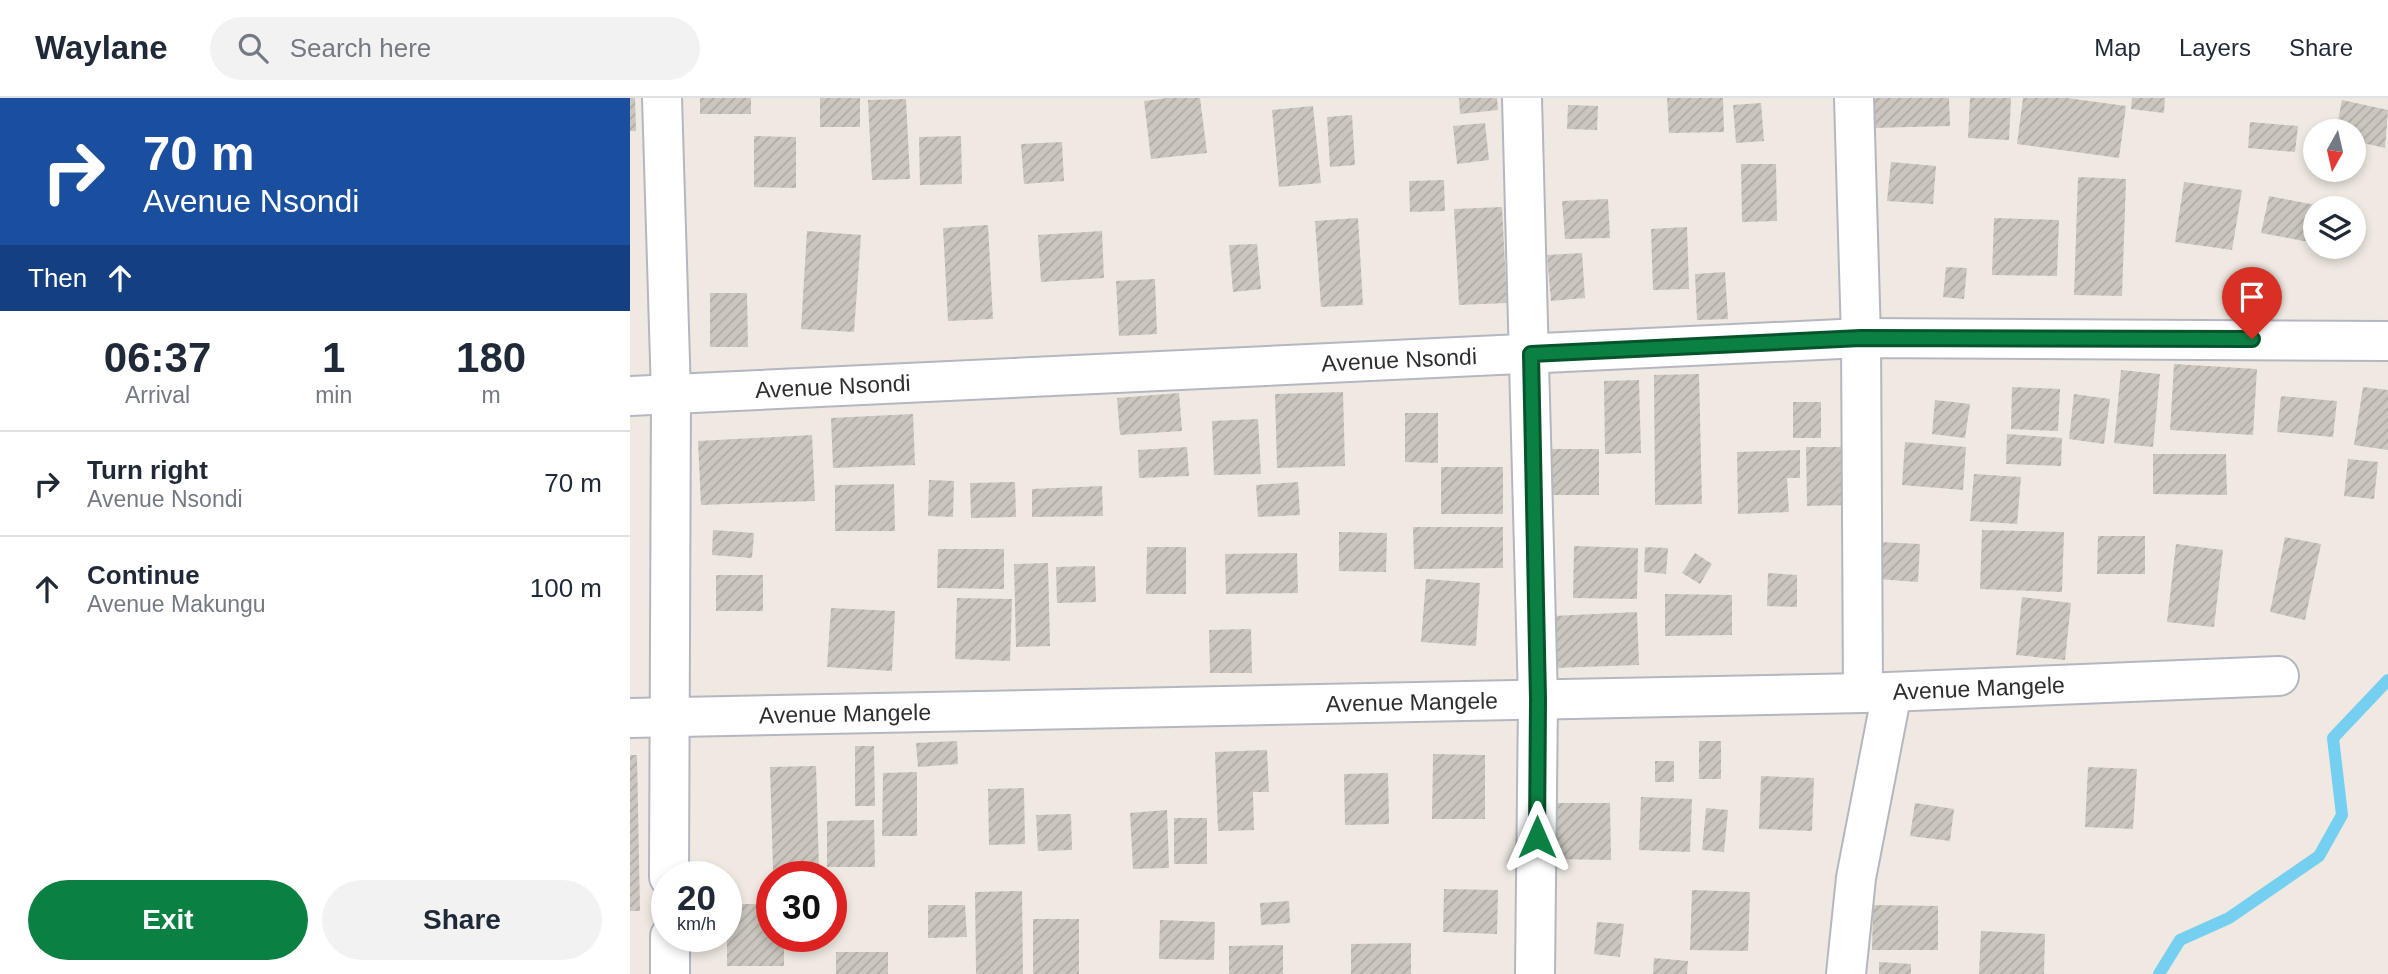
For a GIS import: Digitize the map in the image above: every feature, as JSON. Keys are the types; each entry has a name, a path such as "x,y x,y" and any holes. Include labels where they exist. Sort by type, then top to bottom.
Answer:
{"street":[{"path":"662,98 671,394 669,861"},
{"path":"1522,98 1531,354 1538,699 1535,974"},
{"path":"1846,974 1877,693 1861,338 1854,98"},
{"name":"Avenue Nsondi","path":"630,396 1861,338 2169,337 2388,341"},
{"name":"Avenue Mangele","path":"630,718 1877,693 2279,676"},
{"path":"670,952 670,974"}],"building":[{"path":"630,98 635,98 636,131 630,131"},
{"path":"700,98 751,98 751,114 700,114"},
{"path":"820,98 860,98 860,127 820,127"},
{"path":"1200,98 1207,153 1151,159 1144,101"},
{"path":"1459,98 1497,98 1498,110 1460,114"},
{"path":"1667,98 1723,98 1724,132 1669,133"},
{"path":"1871,98 1949,98 1950,126 1872,128"},
{"path":"1970,98 2011,98 2009,140 1968,138"},
{"path":"2023,98 2067,98 2126,106 2119,158 2017,144"},
{"path":"2132,98 2165,98 2164,113 2131,109"},
{"path":"906,99 910,179 872,180 868,100"},
{"path":"2342,100 2388,110 2385,148 2366,144 2366,119 2338,119"},
{"path":"1761,103 1764,141 1736,143 1733,105"},
{"path":"1568,105 1598,106 1597,130 1567,129"},
{"path":"1313,106 1321,183 1279,187 1272,110"},
{"path":"1352,115 1355,165 1330,167 1327,117"},
{"path":"2250,122 2298,126 2295,152 2248,148"},
{"path":"1485,123 1489,160 1457,164 1453,126"},
{"path":"754,136 796,137 796,188 754,187"},
{"path":"961,136 962,184 920,185 919,137"},
{"path":"1062,142 1064,181 1024,184 1021,144"},
{"path":"1891,162 1936,166 1933,204 1887,201"},
{"path":"1741,164 1776,164 1777,221 1742,222"},
{"path":"2078,177 2126,179 2122,296 2074,295"},
{"path":"1444,180 1445,211 1410,212 1409,181"},
{"path":"2184,182 2242,190 2232,250 2175,242"},
{"path":"2269,196 2303,203 2303,241 2261,233"},
{"path":"1608,199 1610,238 1565,239 1562,201"},
{"path":"1502,207 1507,303 1459,305 1454,209"},
{"path":"1358,218 1363,305 1321,307 1315,221"},
{"path":"1994,218 2059,220 2057,276 1992,275"},
{"path":"988,225 993,319 948,321 943,228"},
{"path":"1687,227 1689,289 1653,290 1651,229"},
{"path":"807,231 861,235 854,332 801,329"},
{"path":"1102,231 1104,278 1041,282 1038,235"},
{"path":"1257,244 1261,289 1233,292 1229,245"},
{"path":"1582,253 1585,298 1551,301 1547,255"},
{"path":"1946,267 1967,268 1964,299 1943,297"},
{"path":"1725,272 1728,319 1697,320 1695,274"},
{"path":"1155,279 1157,334 1119,336 1116,281"},
{"path":"710,293 747,293 748,347 710,347"},
{"path":"2174,364 2257,369 2253,435 2170,430"},
{"path":"2121,370 2160,374 2153,447 2114,443"},
{"path":"1699,374 1702,504 1655,505 1654,375"},
{"path":"1639,380 1641,453 1605,454 1604,381"},
{"path":"2012,387 2060,389 2058,431 2011,429"},
{"path":"2363,387 2388,390 2388,450 2354,445"},
{"path":"1343,392 1345,466 1277,468 1275,394"},
{"path":"1179,393 1182,431 1120,435 1117,398"},
{"path":"2074,394 2110,399 2104,444 2069,439"},
{"path":"2281,396 2337,401 2333,437 2277,432"},
{"path":"1935,400 1970,404 1965,438 1932,434"},
{"path":"1793,402 1821,402 1821,438 1793,438"},
{"path":"1405,413 1438,413 1438,463 1405,462"},
{"path":"913,414 915,465 833,468 831,418"},
{"path":"1258,419 1261,474 1214,475 1212,421"},
{"path":"2007,434 2062,438 2061,466 2006,464"},
{"path":"812,435 815,501 701,505 698,441"},
{"path":"1905,442 1966,447 1963,490 1902,485"},
{"path":"1187,447 1189,476 1139,478 1138,450"},
{"path":"1806,447 1845,447 1845,505 1807,506"},
{"path":"1551,449 1599,449 1599,495 1551,495"},
{"path":"1800,450 1800,478 1787,478 1789,512 1738,514 1737,452"},
{"path":"2153,454 2226,454 2227,495 2153,494"},
{"path":"2348,459 2378,462 2374,499 2344,496"},
{"path":"1441,467 1503,467 1503,514 1441,514"},
{"path":"1974,474 2021,477 2017,524 1970,521"},
{"path":"929,480 954,481 953,517 928,516"},
{"path":"1015,482 1016,517 971,518 970,483"},
{"path":"1298,482 1300,515 1258,517 1256,485"},
{"path":"894,484 895,531 835,531 835,485"},
{"path":"1102,486 1103,516 1032,517 1032,489"},
{"path":"1413,527 1503,527 1503,568 1414,569"},
{"path":"713,530 754,533 752,558 712,555"},
{"path":"1982,530 2064,532 2062,592 1980,589"},
{"path":"1339,532 1387,533 1386,572 1339,571"},
{"path":"2098,536 2145,536 2145,574 2097,574"},
{"path":"2285,537 2321,544 2305,620 2270,612"},
{"path":"1880,542 1920,544 1918,582 1878,579"},
{"path":"2176,544 2223,550 2214,627 2167,622"},
{"path":"1574,546 1638,548 1637,599 1573,598"},
{"path":"1147,547 1186,547 1186,594 1146,594"},
{"path":"1645,547 1668,548 1666,574 1644,572"},
{"path":"938,549 1004,549 1004,589 937,588"},
{"path":"1297,553 1298,593 1226,594 1225,554"},
{"path":"1695,553 1712,564 1700,584 1682,573"},
{"path":"1048,563 1050,646 1016,647 1014,564"},
{"path":"1095,566 1096,602 1057,603 1056,567"},
{"path":"1768,573 1797,575 1797,607 1767,606"},
{"path":"716,575 763,575 763,611 716,611"},
{"path":"1426,579 1480,583 1476,646 1421,642"},
{"path":"1665,594 1732,595 1732,635 1665,636"},
{"path":"2022,597 2071,603 2065,660 2016,655"},
{"path":"957,598 1012,599 1010,661 955,659"},
{"path":"831,608 895,611 892,671 827,667"},
{"path":"1637,612 1639,665 1555,668 1553,616"},
{"path":"1251,629 1252,673 1210,673 1209,630"},
{"path":"957,741 958,764 918,767 916,743"},
{"path":"1699,741 1721,741 1721,779 1699,779"},
{"path":"855,746 874,746 875,806 855,806"},
{"path":"1267,750 1269,792 1253,792 1254,830 1218,831 1215,752"},
{"path":"1433,754 1485,755 1485,819 1432,819"},
{"path":"630,755 637,755 640,911 630,911"},
{"path":"1655,761 1674,761 1674,782 1655,782"},
{"path":"816,766 819,861 773,861 770,767"},
{"path":"2088,767 2137,769 2133,829 2085,827"},
{"path":"917,772 917,836 882,836 883,773"},
{"path":"1388,773 1389,824 1345,825 1344,774"},
{"path":"1761,776 1814,778 1812,831 1759,829"},
{"path":"1024,788 1025,844 989,845 988,789"},
{"path":"1641,797 1692,799 1690,852 1639,850"},
{"path":"1551,803 1610,803 1611,860 1551,859"},
{"path":"1915,803 1954,809 1950,841 1910,836"},
{"path":"1706,808 1728,810 1724,852 1702,850"},
{"path":"1167,810 1169,868 1133,869 1130,813"},
{"path":"1071,814 1072,850 1038,851 1036,815"},
{"path":"1174,818 1207,818 1207,864 1174,864"},
{"path":"874,820 875,867 847,867 847,861 827,861 827,821"},
{"path":"1444,889 1498,890 1497,934 1443,932"},
{"path":"1692,890 1750,892 1748,951 1690,950"},
{"path":"1022,891 1023,974 976,974 975,892"},
{"path":"1289,901 1290,923 1261,925 1260,903"},
{"path":"742,904 756,904 756,952 784,952 784,966 727,966 727,952 742,952"},
{"path":"928,905 965,905 967,937 928,938"},
{"path":"1873,905 1938,906 1938,950 1872,950"},
{"path":"1033,919 1079,919 1079,974 1033,974"},
{"path":"1160,920 1215,922 1214,960 1159,959"},
{"path":"1597,922 1624,924 1620,957 1594,954"},
{"path":"1981,931 2045,934 2044,974 1979,974"},
{"path":"1411,943 1411,974 1351,974 1351,944"},
{"path":"1283,945 1283,974 1229,974 1229,946"},
{"path":"836,952 888,952 888,974 836,974"},
{"path":"1654,958 1688,961 1687,974 1653,974"},
{"path":"1879,962 1911,964 1911,974 1879,974"}],"waterway":[{"path":"2159,974 2180,940 2229,918 2319,856 2342,815 2333,738 2388,680"}],"route":[{"path":"1537,837 1538,699 1531,354 1861,338 2252,339"}]}
